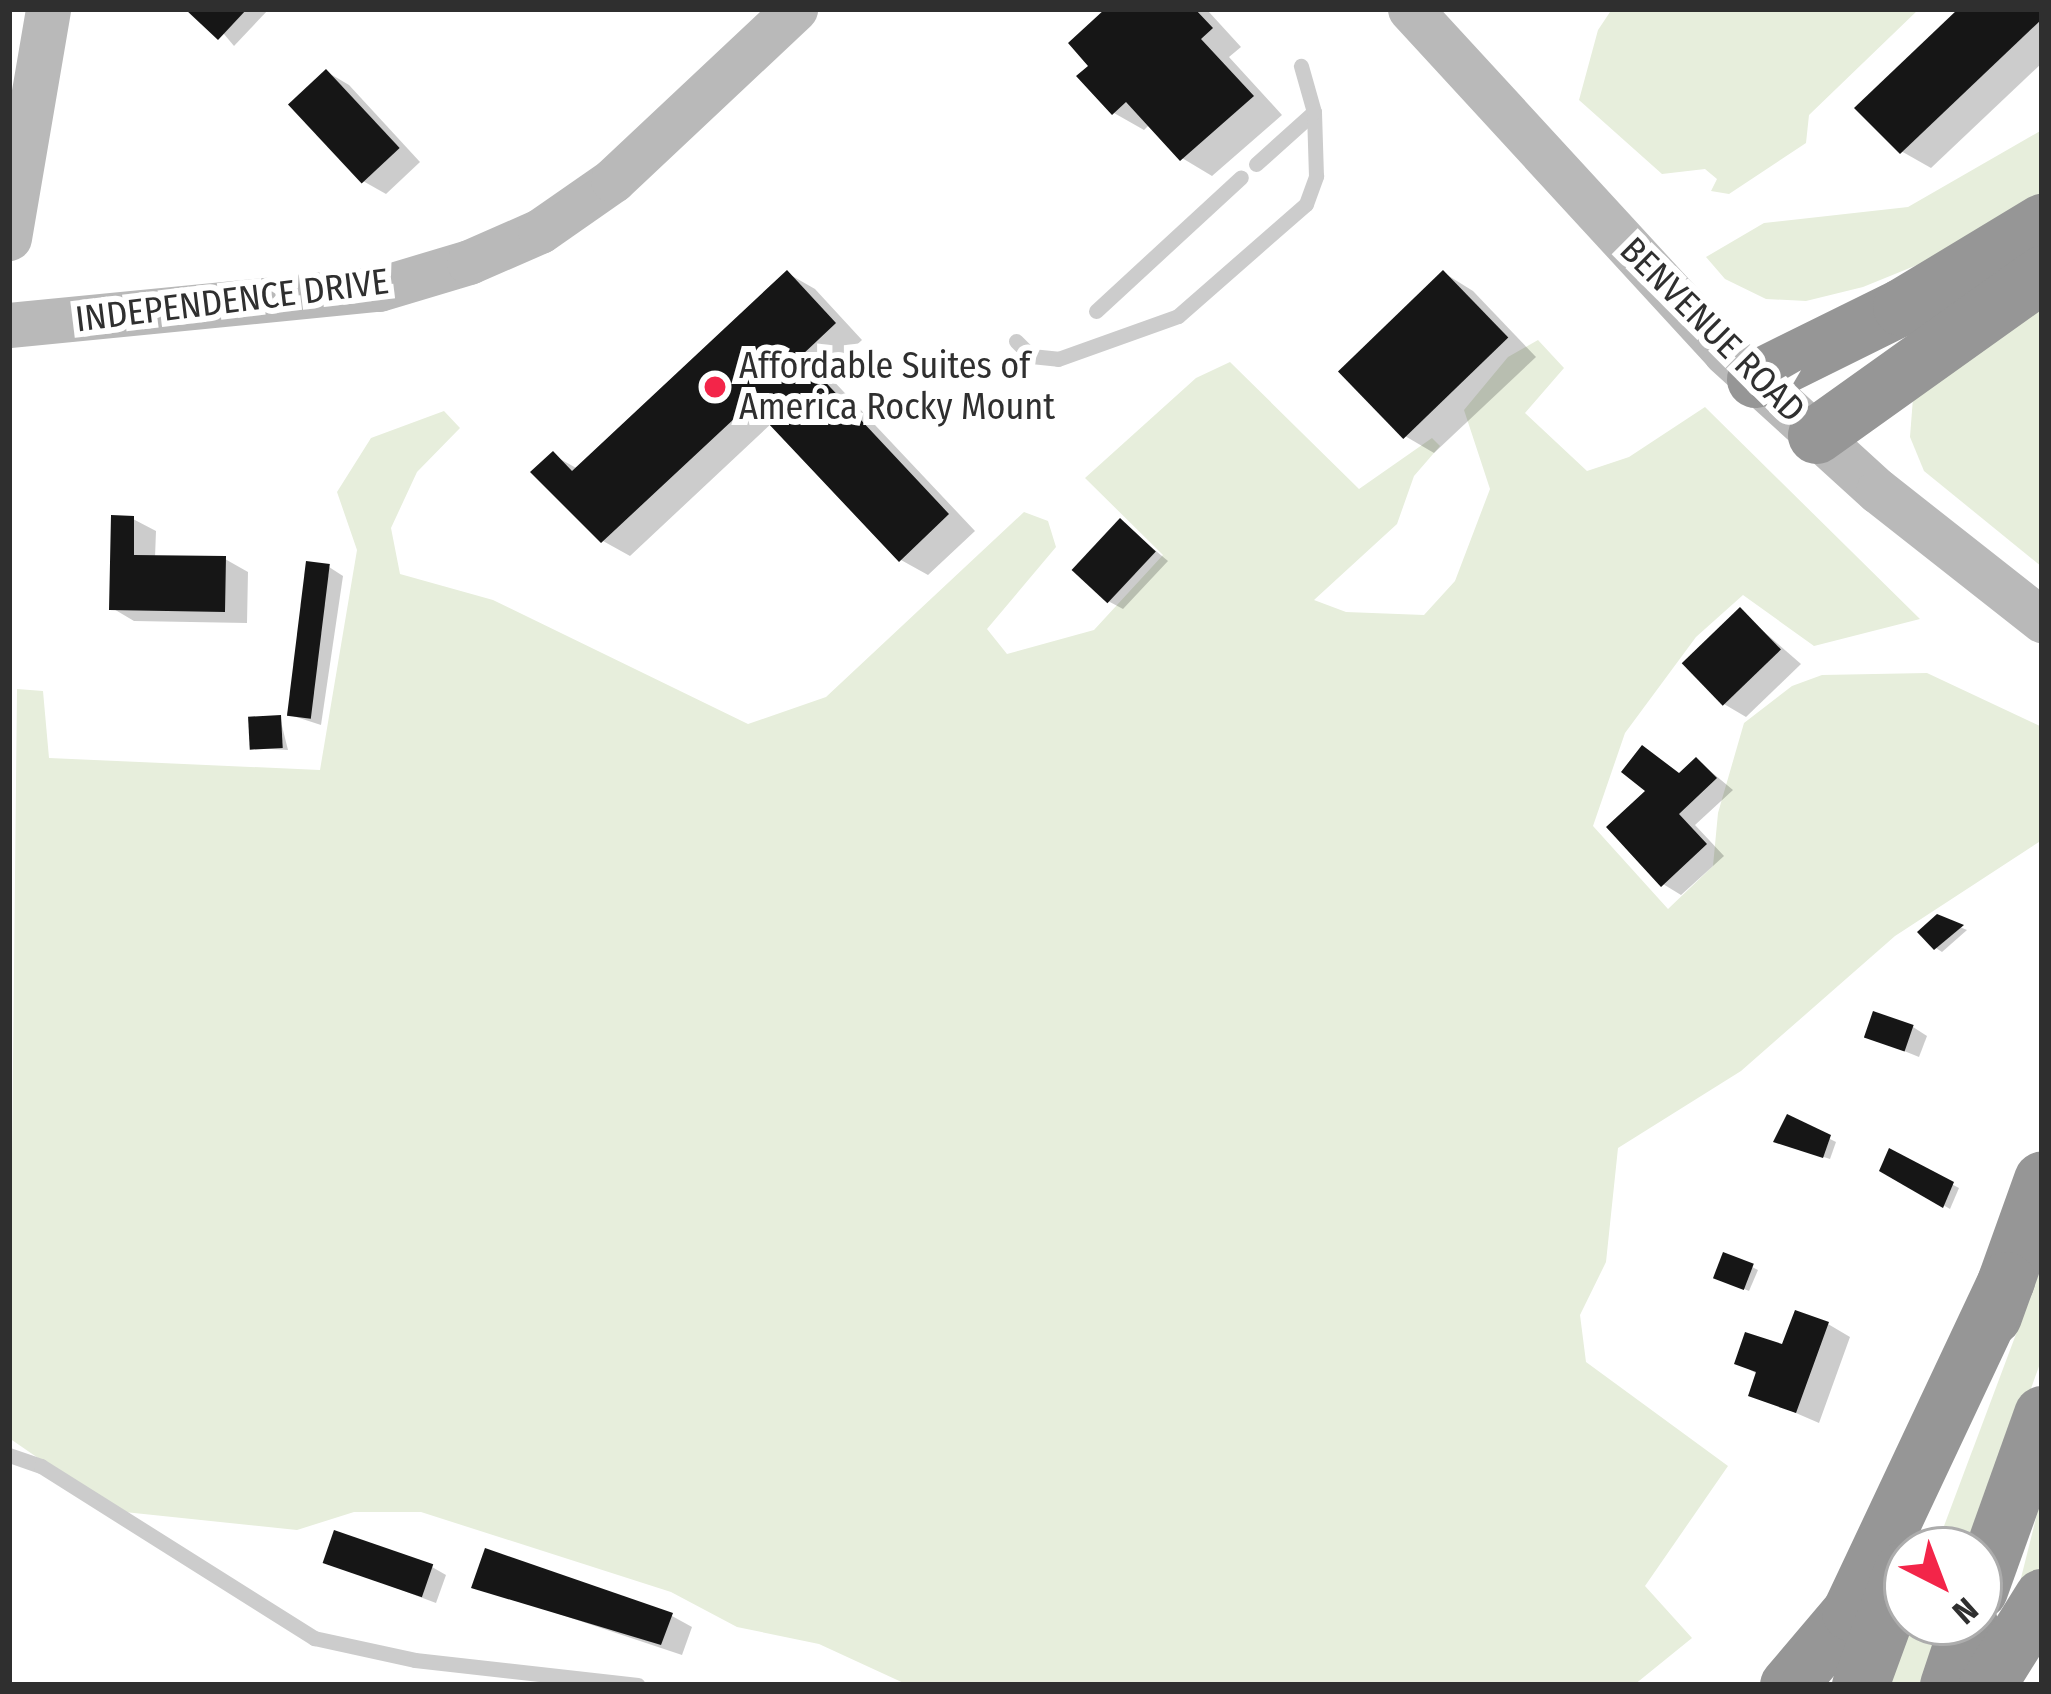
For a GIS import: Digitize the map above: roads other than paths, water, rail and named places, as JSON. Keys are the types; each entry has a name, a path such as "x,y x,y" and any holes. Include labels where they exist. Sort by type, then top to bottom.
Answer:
{"highway":[{"path":"1755,379 1901,307 2042,222"},
{"path":"1816,435 2042,274"},
{"path":"1917,1526 2042,1179"},
{"path":"1788,1685 1850,1612 2006,1280"},
{"path":"2002,1526 2042,1414"},
{"path":"1987,1685 2042,1598"},
{"path":"1860,1685 1883,1621"},
{"path":"1948,1685 1961,1646"}],"street":[{"path":"9,238 47,9"},
{"name":"INDEPENDENCE DRIVE","path":"9,325 355,292 469,262 540,231 613,180 795,9"},
{"name":"BENVENUE ROAD","path":"1410,9 1755,379 1816,435 2042,620"}],"lane":[{"path":"1016,341 1042,359 1120,337 1210,295 1306,204 1316,176 1315,112 1301,66"},
{"path":"1256,164 1315,112"},
{"path":"1096,310 1240,178"},
{"path":"9,1455 40,1466 314,1638 415,1660 638,1685"}],"place":[{"name":"Affordable Suites of America Rocky Mount","path":"715,387"}]}
